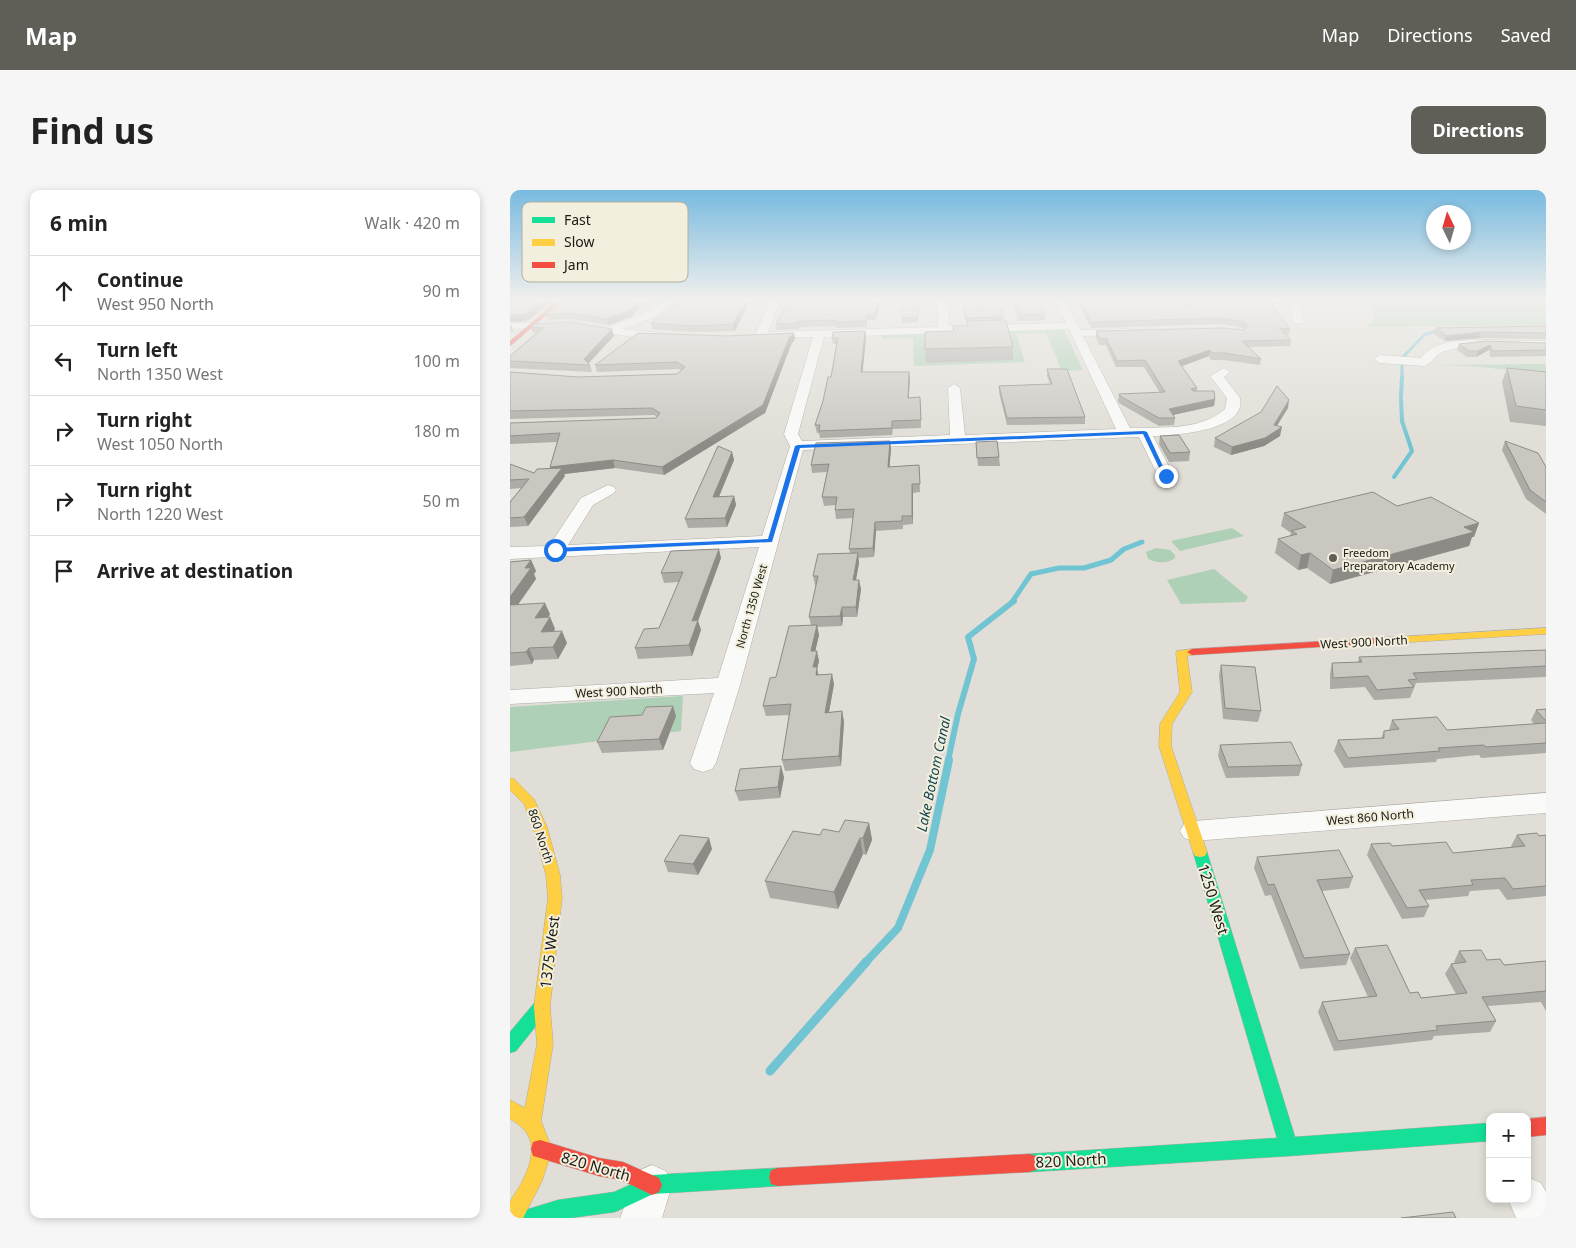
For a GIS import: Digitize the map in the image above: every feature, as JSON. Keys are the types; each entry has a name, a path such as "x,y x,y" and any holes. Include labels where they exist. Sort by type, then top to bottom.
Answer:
{"street":[{"name":"North 1350 West","path":"704,763 798,446 791,434 815,348"},
{"path":"1084,348 1125,433"},
{"path":"1380,359 1424,362 1432,352 1444,348"},
{"path":"798,446 1190,429 1216,421 1227,415 1234,406 1232,396 1216,376 1224,372"},
{"path":"954,388 958,440"},
{"path":"1144,432 1166,476"},
{"path":"555,550 587,502 608,490"},
{"path":"510,553 770,541"},
{"name":"West 900 North","path":"1181,653 1546,631"},
{"name":"1250 West","path":"1181,653 1186,692 1166,724 1165,746 1194,831 1289,1147"},
{"name":"West 900 North","path":"510,698 728,686"},
{"name":"860 North","path":"510,782 529,802 540,827 553,875 555,898"},
{"name":"West 860 North","path":"1194,831 1546,803"},
{"name":"1375 West","path":"532,1122 545,1044 542,1006 555,898"},
{"name":"1375 West","path":"510,1045 542,1006"},
{"path":"510,1109 517,1111 532,1122 540,1141 540,1165 512,1218"},
{"path":"1531,1128 1546,1126"},
{"name":"820 North","path":"528,1218 558,1210 615,1202 1486,1132"},
{"name":"820 North","path":"540,1149 599,1167 623,1171 646,1201"},
{"path":"1530,1203 1537,1218"}],"green space":[{"path":"913,348 1020,348 1025,362 914,366"},
{"path":"1052,348 1073,348 1083,370 1062,371"},
{"path":"1546,364 1546,374 1471,366 1435,365"},
{"path":"1232,528 1244,536 1180,551 1171,541"},
{"path":"1156,548 1170,550 1175,555 1175,558 1162,562 1148,559 1146,552"},
{"path":"1214,569 1248,597 1245,602 1181,604 1167,580"},
{"path":"683,696 681,731 510,752 510,707"}],"building":[{"path":"519,348 594,348 584,359 590,365 510,361 510,356"},
{"path":"618,348 785,348 763,405 662,467 613,460 550,467 560,433 510,436 510,423 656,418 660,413 652,408 510,411 510,372 578,377 677,374 685,367 677,362 595,365"},
{"path":"836,348 863,348 861,372 909,372 908,398 920,397 921,420 892,421 892,428 819,431 820,425 815,425 828,377 831,377"},
{"path":"925,348 970,348 925,349"},
{"path":"1111,348 1249,348 1261,359 1225,353 1212,353 1210,350 1178,361 1197,388 1191,389 1193,391 1214,391 1215,399 1169,409 1175,418 1159,418 1120,396 1119,394 1165,392 1145,360 1117,361"},
{"path":"1465,348 1484,348 1478,351 1469,351"},
{"path":"1491,348 1546,348 1546,350 1492,351"},
{"path":"1507,368 1546,372 1546,410 1516,406"},
{"path":"1047,369 1067,369 1085,417 1007,418 999,386 1052,384"},
{"path":"1277,386 1289,400 1274,425 1282,427 1265,438 1232,447 1215,438 1261,412"},
{"path":"1179,435 1190,452 1170,453 1160,436"},
{"path":"890,441 888,467 919,465 920,484 912,484 912,516 902,516 902,521 875,522 873,548 849,549 854,509 835,510 837,497 822,497 829,464 811,465 816,443"},
{"path":"997,441 999,457 977,458 976,442"},
{"path":"1505,441 1538,453 1546,467 1546,502 1530,490"},
{"path":"718,446 732,452 713,497 734,496 725,518 685,519"},
{"path":"510,464 534,473 537,469 562,468 524,517 510,518 510,502 529,479 510,480"},
{"path":"1373,492 1397,506 1431,497 1479,523 1464,527 1474,532 1333,570 1310,553 1301,555 1278,539 1297,534 1291,531 1306,527 1284,513"},
{"path":"719,549 692,621 698,620 689,645 635,648 644,629 659,628 683,572 661,573 671,551"},
{"path":"858,553 853,580 859,580 856,607 842,607 840,616 809,617 818,576 813,576 818,554"},
{"path":"531,560 525,568 531,568 510,597 510,562"},
{"path":"545,603 535,618 550,617 541,632 562,631 553,647 529,648 526,652 510,653 510,605"},
{"path":"817,625 811,651 817,651 813,667 817,667 816,675 832,674 825,713 842,711 839,756 782,760 791,704 763,706 770,678 776,677 789,626"},
{"path":"1546,650 1546,666 1413,673 1417,679 1408,680 1414,687 1377,690 1368,676 1333,678 1332,663 1362,662 1359,657"},
{"path":"1221,665 1255,667 1261,711 1225,708"},
{"path":"673,706 659,739 597,742 610,717 642,715 646,707"},
{"path":"1546,709 1546,721 1536,710"},
{"path":"1437,717 1447,730 1546,723 1546,743 1438,748 1440,751 1348,758 1338,740 1384,738 1384,731 1399,729 1392,720"},
{"path":"1291,742 1302,765 1228,767 1220,745"},
{"path":"781,766 778,787 735,791 740,769"},
{"path":"845,820 869,823 834,892 765,881 793,831 820,835 823,829 839,832"},
{"path":"1537,833 1539,836 1546,835 1546,886 1513,889 1505,878 1471,880 1473,885 1419,890 1429,906 1407,908 1371,844 1390,843 1392,846 1446,842 1453,853 1525,846 1517,835"},
{"path":"680,835 709,838 693,864 664,861"},
{"path":"1339,850 1353,877 1317,880 1350,954 1304,958 1274,884 1268,885 1257,857"},
{"path":"1387,945 1410,993 1418,992 1421,998 1467,993 1451,964 1466,962 1459,951 1481,950 1487,960 1500,959 1504,965 1546,961 1546,991 1482,997 1496,1021 1436,1026 1438,1030 1338,1041 1322,1002 1377,996 1355,948"},
{"path":"1453,1212 1456,1218 1401,1218"}],"waterway":[{"name":"Lake Bottom Canal","path":"1402,358 1412,348"},
{"name":"Lake Bottom Canal","path":"1402,363 1402,377"},
{"name":"Lake Bottom Canal","path":"1401,396 1402,377"},
{"name":"Lake Bottom Canal","path":"1394,477 1412,451 1402,421 1401,399"},
{"name":"Lake Bottom Canal","path":"1012,602 1031,574 1059,568 1084,568 1111,560 1124,549 1142,542"},
{"name":"Lake Bottom Canal","path":"948,761 958,714 974,659 968,637 1014,601"},
{"name":"Lake Bottom Canal","path":"865,963 898,928 930,850 949,760"},
{"name":"Lake Bottom Canal","path":"770,1071 867,961"}],"traffic: fast":[{"path":"1200,852 1289,1147"},
{"path":"510,1045 542,1006"},
{"path":"1029,1163 1486,1132"},
{"path":"529,1218 558,1210 615,1202 652,1185 778,1177"}],"traffic: slow":[{"path":"1395,640 1546,631"},
{"path":"1192,652 1181,653 1186,692 1166,724 1165,746 1200,852"},
{"path":"510,782 529,802 540,827 553,875 555,898 542,1006 545,1044 532,1122"},
{"path":"510,1109 527,1118 537,1130 541,1144 540,1159 535,1174 512,1218"}],"traffic: jam":[{"path":"1192,652 1395,640"},
{"path":"1531,1128 1546,1126"},
{"path":"540,1149 599,1167 623,1171 652,1185"},
{"path":"778,1177 1029,1163"}],"place":[{"name":"Freedom Preparatory Academy","path":"1333,558"}],"route":[{"path":"555,550 770,541 798,446 1144,432 1166,476"}]}
